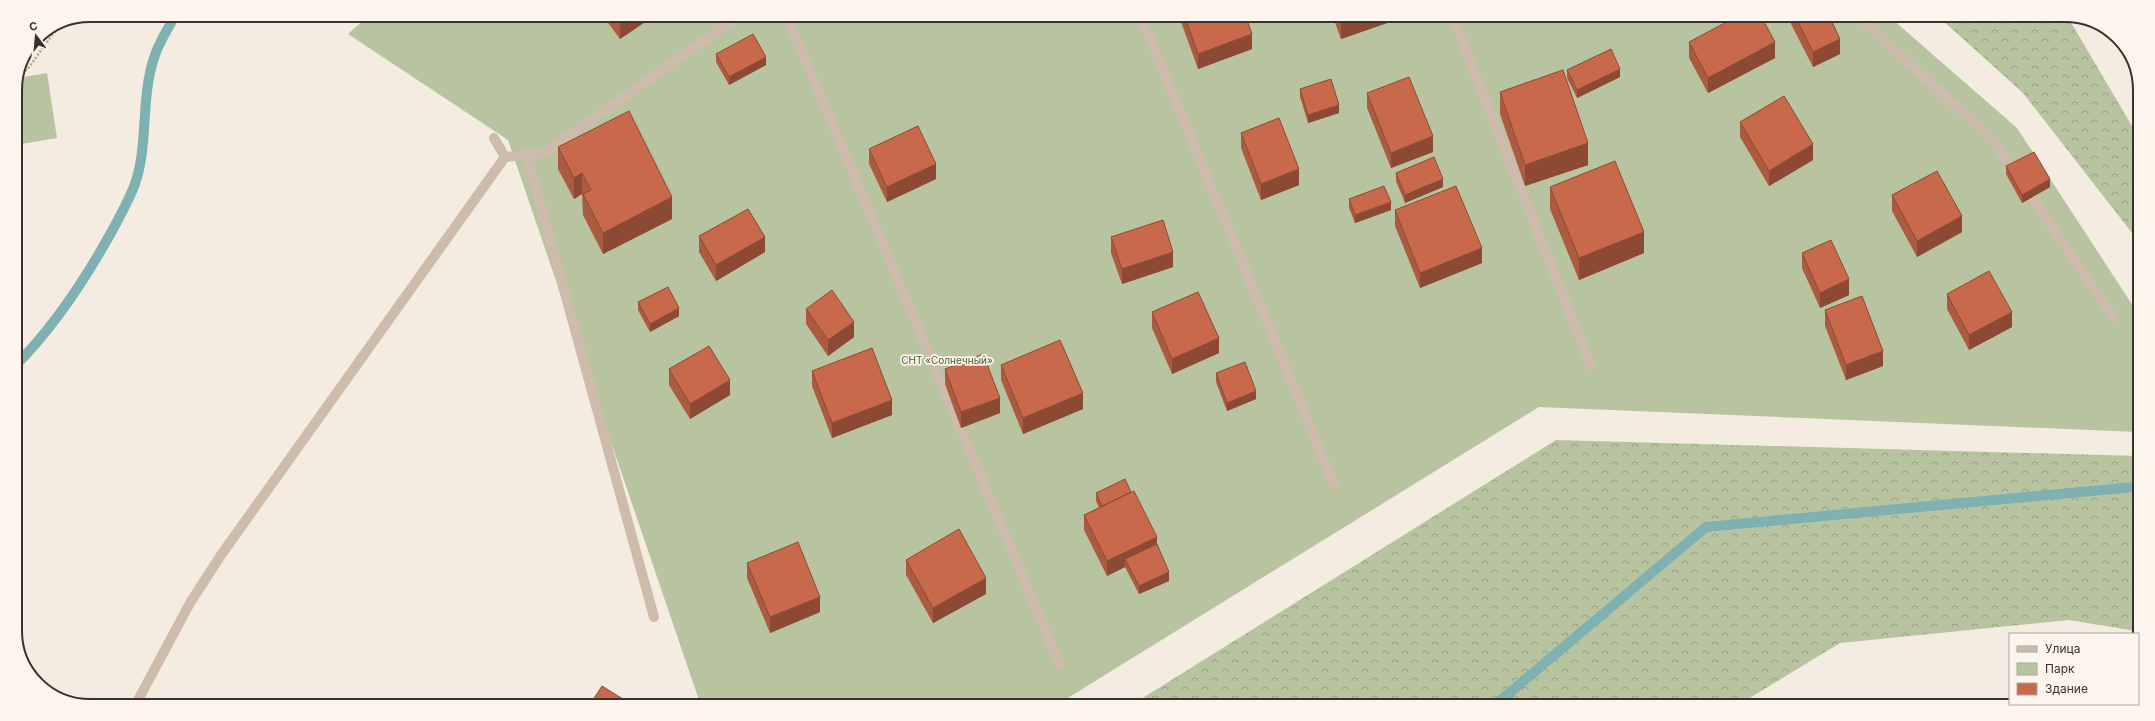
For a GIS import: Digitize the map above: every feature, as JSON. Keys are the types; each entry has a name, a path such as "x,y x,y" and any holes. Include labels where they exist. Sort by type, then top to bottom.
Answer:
{"street":[{"path":"138,699 190,603 221,555 506,157 544,153 730,22"},
{"path":"790,22 1060,665"},
{"path":"1141,22 1149,36 1334,484"},
{"path":"1455,22 1591,366"},
{"path":"1864,22 1993,140 2114,318"},
{"path":"494,138 506,157"},
{"path":"527,155 654,617"}],"path":[{"path":"25,70 27,70 37,56"}],"green space":[{"name":"СНТ «Солнечный»","path":"361,22 1895,22 2017,128 2133,306 2133,432 1539,407 1066,699 699,699 508,140 348,34"},
{"path":"1944,22 2071,23 2133,128 2133,234 2023,93"},
{"path":"47,73 57,138 22,144 23,77"},
{"path":"1556,440 2133,456 2133,631 2069,620 1840,643 1748,699 1141,699"}],"building":[{"path":"1187,22 1248,22 1252,34 1198,54"},
{"path":"1726,22 1764,22 1775,42 1708,78 1689,42"},
{"path":"1798,22 1832,22 1840,39 1813,52"},
{"path":"753,34 766,57 729,77 716,54"},
{"path":"1611,49 1620,69 1577,90 1567,70"},
{"path":"1563,70 1588,143 1525,165 1500,92"},
{"path":"1409,77 1433,136 1391,153 1367,93"},
{"path":"1331,79 1339,105 1308,115 1300,89"},
{"path":"1784,96 1813,144 1769,171 1740,122"},
{"path":"629,111 672,197 603,233 583,194 591,190 582,173 574,178 558,147"},
{"path":"1279,118 1299,169 1261,184 1241,133"},
{"path":"918,126 936,164 887,187 869,149"},
{"path":"2034,152 2050,179 2022,195 2006,166"},
{"path":"1434,157 1443,179 1405,195 1396,173"},
{"path":"1615,161 1644,232 1579,258 1550,187"},
{"path":"1937,171 1962,216 1917,241 1892,195"},
{"path":"1384,186 1391,202 1355,215 1349,199"},
{"path":"1456,186 1482,248 1420,273 1395,210"},
{"path":"748,209 765,237 716,265 699,236"},
{"path":"1163,220 1173,252 1122,269 1111,237"},
{"path":"1831,240 1849,279 1820,293 1802,253"},
{"path":"1989,271 2012,312 1969,335 1947,294"},
{"path":"668,287 679,308 650,324 638,302"},
{"path":"832,290 854,322 828,340 806,309"},
{"path":"1198,292 1219,338 1172,359 1152,312"},
{"path":"1862,296 1883,351 1846,365 1825,310"},
{"path":"1060,340 1083,393 1023,418 1001,365"},
{"path":"709,346 730,380 690,404 669,369"},
{"path":"872,348 892,400 832,423 812,371"},
{"path":"983,354 1000,398 961,412 945,369"},
{"path":"1245,362 1256,391 1227,403 1216,373"},
{"path":"1125,479 1131,492 1102,506 1096,493"},
{"path":"1134,491 1157,537 1107,561 1084,515"},
{"path":"959,529 986,578 933,608 906,560"},
{"path":"798,542 820,597 770,617 747,563"},
{"path":"1157,544 1169,572 1139,586 1125,559"},
{"path":"602,686 623,699 594,699"}],"waterway":[{"path":"22,358 56,319 80,284 112,231 130,196 135,184 142,152 150,71 158,47 171,23"},
{"path":"1502,699 1706,527 2133,487"}]}
